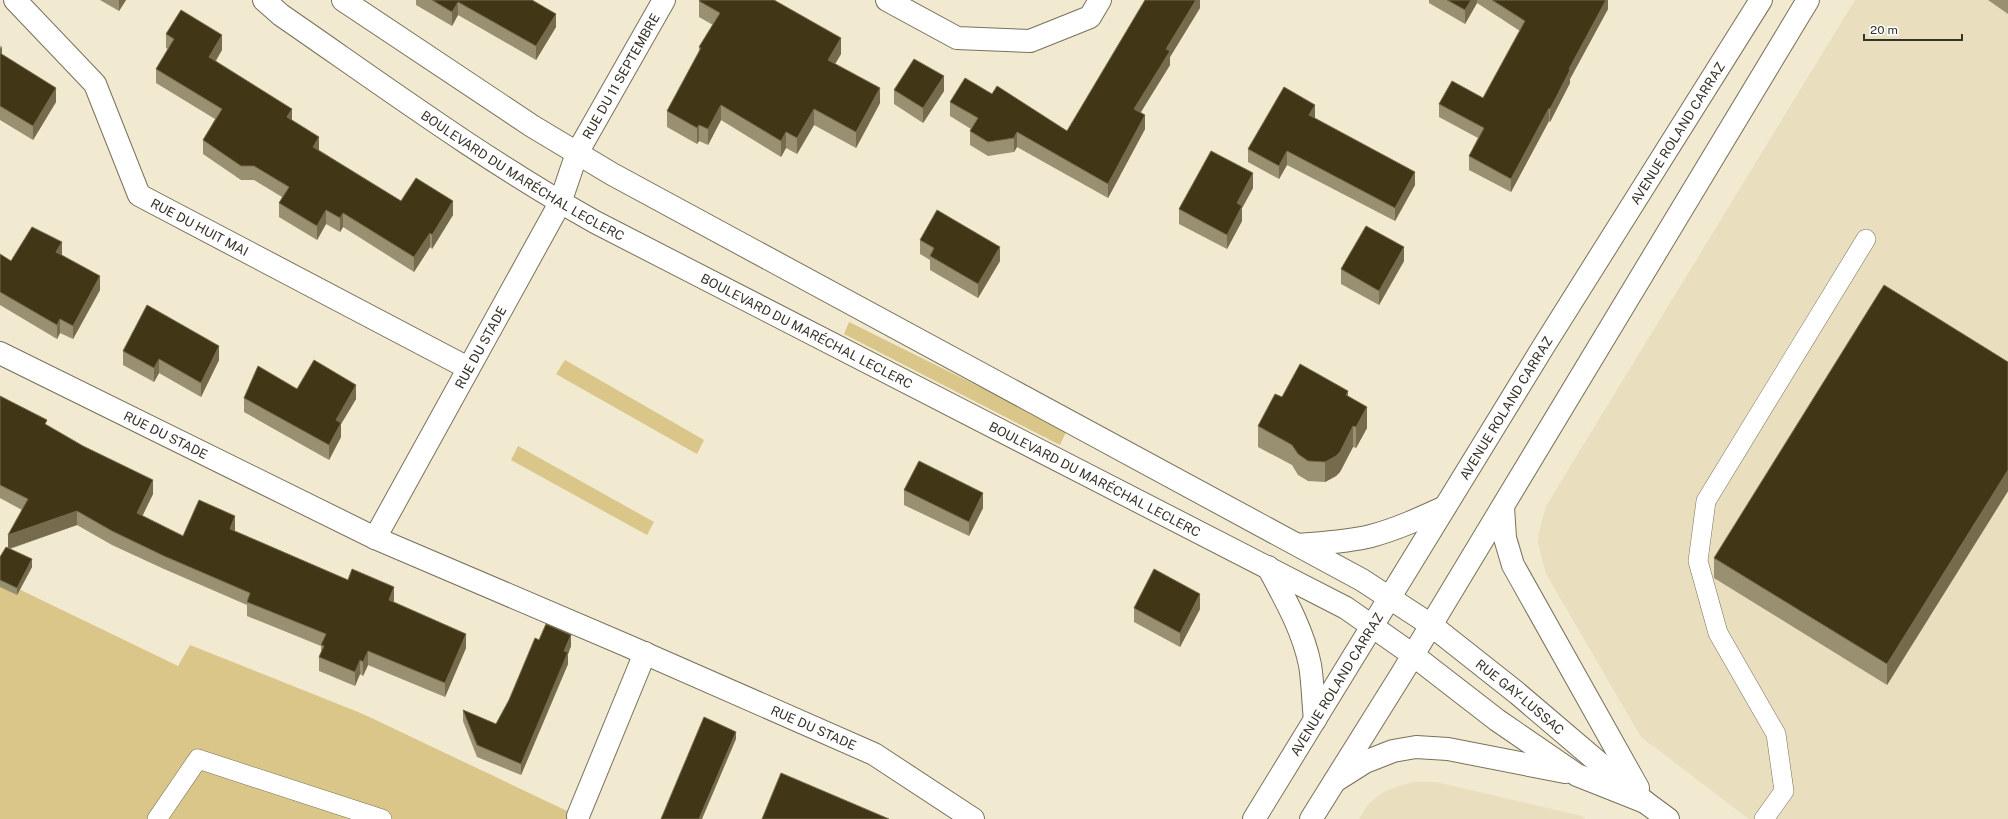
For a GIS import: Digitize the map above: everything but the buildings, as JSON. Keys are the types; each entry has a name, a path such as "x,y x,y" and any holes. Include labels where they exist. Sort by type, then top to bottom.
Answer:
{"main road":[{"name":"RUE DU HUIT MAI","path":"15,0 95,84 139,195 468,368"},
{"name":"BOULEVARD DU MARÉCHAL LECLERC","path":"264,0 288,20 505,169 560,203 602,226 1346,608 1373,625 1413,655"},
{"path":"343,0 532,126 612,174 1298,545 1390,597"},
{"name":"RUE DU 11 SEPTEMBRE","path":"577,153 664,0"},
{"path":"887,0 957,38 1030,41 1090,17 1100,0"},
{"name":"AVENUE ROLAND CARRAZ","path":"1254,819 1445,507 1761,0"},
{"path":"1311,819 1431,626 1808,0"},
{"name":"RUE DU STADE","path":"375,538 560,203 577,153"},
{"name":"RUE DU STADE","path":"0,353 375,538 645,653 874,754 973,819"},
{"path":"1298,545 1343,541 1371,536 1410,523 1445,507"},
{"path":"1503,507 1505,538 1513,565 1645,802"},
{"path":"1268,567 1293,614 1307,651 1310,667 1314,720"},
{"name":"RUE GAY-LUSSAC","path":"1390,597 1431,626 1517,693 1645,802 1668,819"},
{"path":"578,818 645,653"},
{"name":"RUE GAY-LUSSAC","path":"1413,655 1497,720 1577,775 1645,802"},
{"path":"1335,781 1365,762 1393,751 1416,747 1448,749 1577,775"}],"lane":[{"path":"1764,819 1784,791 1776,734 1718,633 1698,561 1706,501 1866,239"},
{"path":"157,819 198,759 382,819"}],"shaded area":[{"path":"1855,0 2008,0 2008,819 1749,819 1641,737 1546,574 1538,543 1539,532 1546,506"},
{"path":"849,322 1067,430 1060,445 844,334"},
{"path":"565,360 704,440 697,454 556,374"},
{"path":"518,446 654,522 647,535 511,460"},
{"path":"0,580 178,666 190,645 363,714 584,819 0,819"},
{"path":"1414,782 1436,782 1582,816 1585,819 1359,819 1369,803 1384,792"}]}
